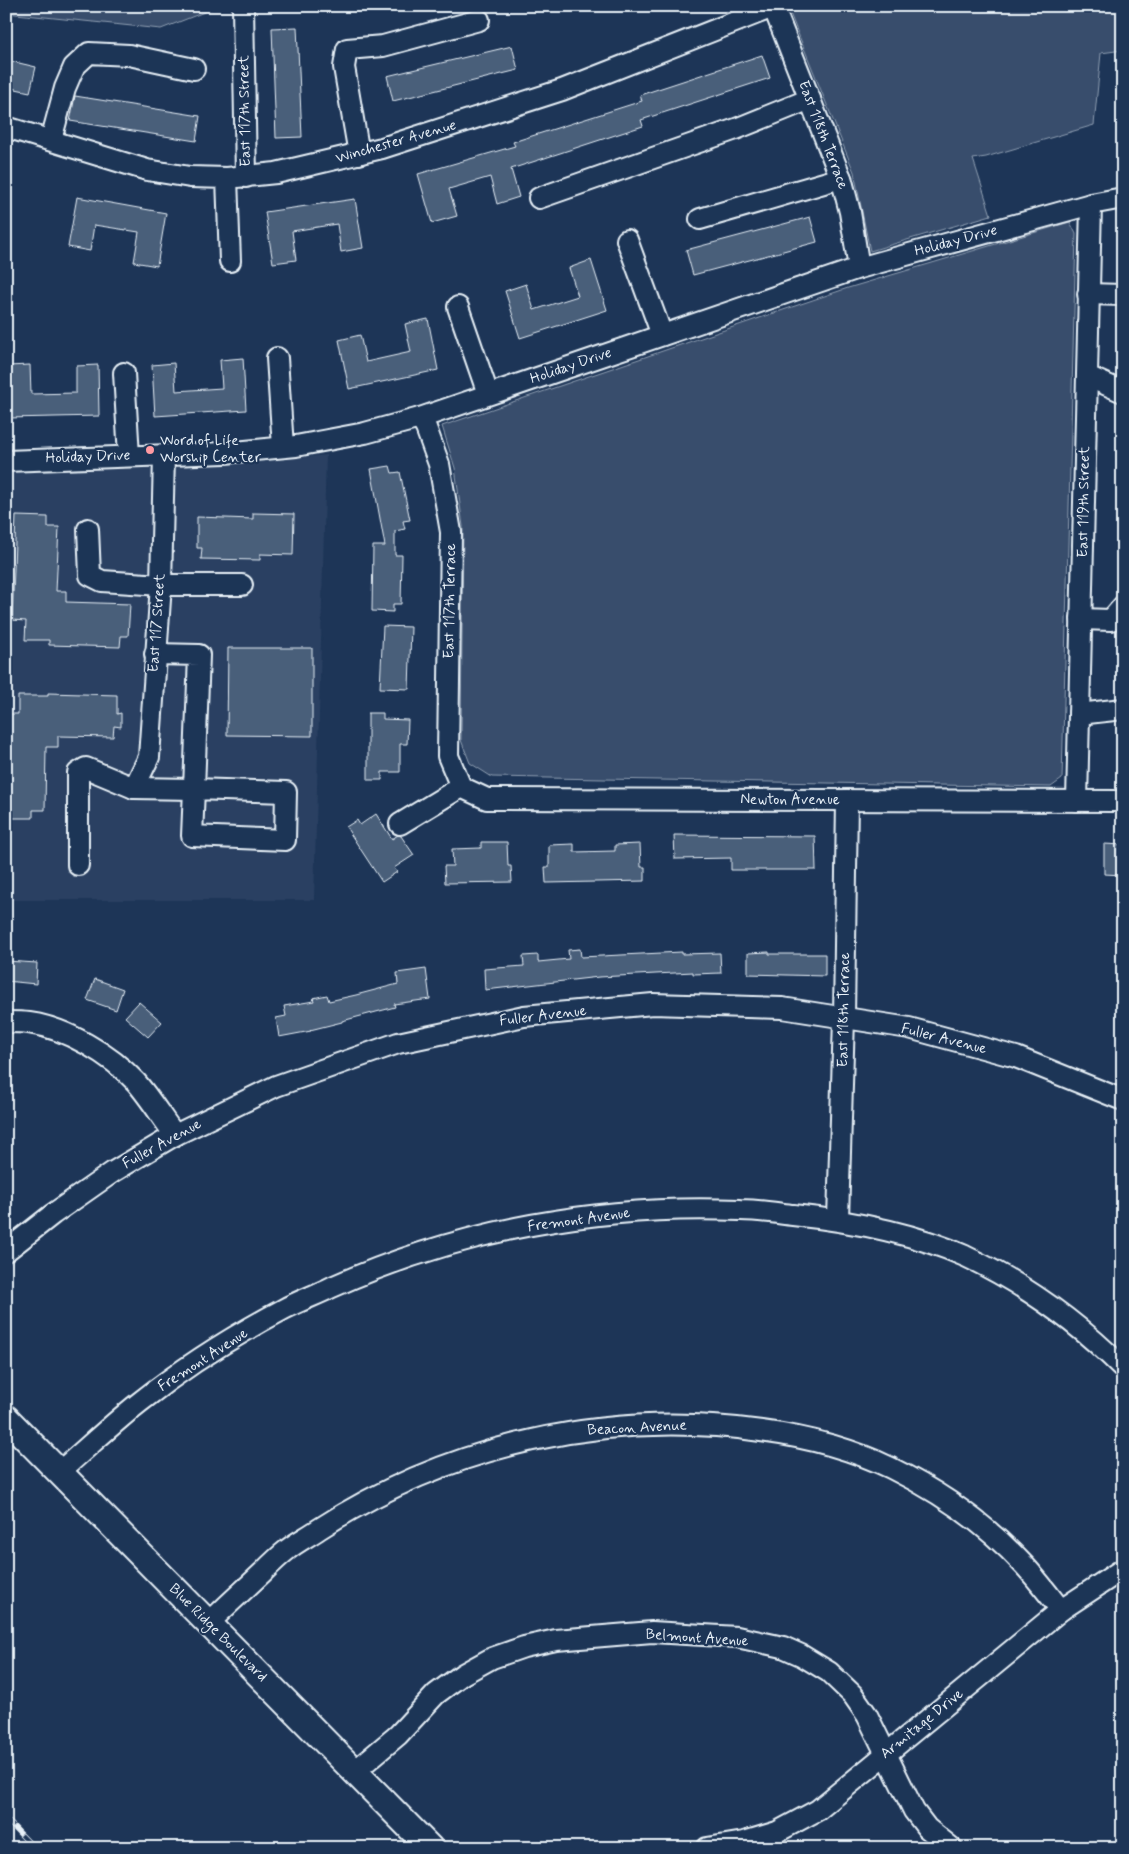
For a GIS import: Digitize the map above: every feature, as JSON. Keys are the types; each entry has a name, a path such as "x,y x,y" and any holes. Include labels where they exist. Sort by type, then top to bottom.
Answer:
{"main road":[{"name":"Blue Ridge Boulevard","path":"6,1418 430,1848"}],"street":[{"name":"East 117th Street","path":"230,262 244,46 243,6"},
{"name":"East 118th Terrace","path":"773,7 841,178 850,212 859,268"},
{"name":"Winchester Avenue","path":"6,127 146,170 190,177 237,177 276,173 382,148 562,90 773,7"},
{"path":"358,154 344,68 347,50 382,46 479,20"},
{"path":"51,140 65,88 74,67 89,53 129,55 194,69"},
{"path":"539,198 736,129 810,99"},
{"path":"700,219 841,178"},
{"name":"Holiday Drive","path":"8,459 225,453 283,447 365,433 420,418 859,268 1090,204 1123,198"},
{"name":"East 119th Street","path":"1077,800 1090,204"},
{"path":"627,240 662,335"},
{"path":"1088,294 1123,295"},
{"path":"458,307 488,394"},
{"path":"277,358 283,447"},
{"path":"124,373 129,456"},
{"path":"1087,376 1123,392"},
{"name":"East 117th Terrace","path":"420,418 426,428 439,464 451,532 448,756 461,787"},
{"name":"East 117 Street","path":"134,788 149,757 160,585 164,455"},
{"path":"88,529 90,575 102,581 160,585 242,584"},
{"path":"1081,619 1111,620 1123,606"},
{"path":"78,865 78,772 86,768 134,788 194,790 286,792 285,840 192,836 194,790 199,655 155,654"},
{"path":"1079,714 1123,709"},
{"path":"400,824 461,787"},
{"name":"Newton Avenue","path":"461,787 487,799 1123,800"},
{"name":"East 118th Terrace","path":"838,1220 844,1018 847,800"},
{"name":"Fuller Avenue","path":"6,1250 113,1172 175,1135 276,1086 398,1044 524,1016 653,1004 782,1008 909,1028 1016,1057 1123,1100"},
{"path":"6,1022 31,1023 63,1033 88,1044 116,1063 136,1082 175,1135"},
{"name":"Fremont Avenue","path":"59,1472 147,1396 203,1356 276,1314 371,1270 460,1240 553,1220 647,1210 741,1210 838,1220 898,1232 964,1256 1033,1293 1096,1341 1123,1368"},
{"name":"Beacon Avenue","path":"209,1623 286,1550 346,1511 407,1480 471,1456 526,1441 593,1429 662,1424 730,1426 798,1436 841,1448 890,1468 936,1492 985,1528 1023,1564 1061,1610"},
{"name":"Armitage Drive","path":"707,1848 744,1842 777,1832 818,1810 1061,1610 1123,1569"},
{"name":"Belmont Avenue","path":"355,1771 398,1735 436,1694 463,1674 492,1658 524,1647 556,1640 652,1632 737,1637 783,1647 801,1655 829,1672 853,1695 867,1716 914,1811 927,1828 952,1848"}],"shaded area":[{"path":"6,6 210,6 212,9 161,29 6,13"},
{"path":"787,6 1123,6 1123,50 1101,53 1094,125 986,157 973,159 991,215 870,251 854,172"},
{"path":"1070,222 1076,234 1062,779 1051,787 492,777 470,763 461,740 463,526 455,468 442,426 848,288"},
{"path":"326,455 314,900 6,900 6,473 235,463"}],"building":[{"path":"297,27 302,137 276,138 272,28"},
{"path":"512,46 518,70 393,101 387,76"},
{"path":"762,55 770,78 641,120 643,126 511,169 519,197 497,204 490,177 449,189 457,216 432,223 418,174 515,146 513,142 642,101 640,95"},
{"path":"6,60 36,67 30,92 6,87"},
{"path":"75,96 200,116 196,141 70,121"},
{"path":"77,197 166,213 157,266 134,262 139,232 94,225 90,251 68,247"},
{"path":"355,199 363,248 341,252 337,224 292,231 296,260 273,263 265,212"},
{"path":"810,217 817,242 693,275 686,250"},
{"path":"591,260 607,310 520,338 505,291 526,284 534,310 578,296 569,268"},
{"path":"428,319 438,370 349,389 339,340 360,335 366,362 411,352 405,324"},
{"path":"243,358 246,410 155,416 152,365 174,363 176,391 222,388 220,360"},
{"path":"30,365 31,394 76,393 76,366 98,365 99,416 8,418 7,366"},
{"path":"390,466 392,473 400,472 410,520 403,521 405,529 395,531 395,555 402,555 401,604 393,604 393,612 372,611 373,546 385,546 371,469"},
{"path":"253,513 294,514 293,555 260,554 260,560 201,559 202,548 197,548 197,517 253,519"},
{"path":"16,516 48,517 48,527 59,527 56,591 66,591 66,602 130,604 128,636 121,636 120,647 49,645 49,640 25,640 26,621 12,620"},
{"path":"383,626 411,627 409,689 380,688"},
{"path":"228,648 312,648 312,736 227,735"},
{"path":"48,693 117,695 117,714 121,713 121,727 114,726 113,737 58,736 58,747 46,747 45,810 33,810 33,818 6,818 6,714 18,714 18,696 48,696"},
{"path":"368,713 383,713 383,719 408,720 407,744 400,744 400,772 382,772 382,780 368,780"},
{"path":"376,814 392,839 398,835 401,836 414,855 394,868 397,872 382,882 346,827 357,820 360,825"},
{"path":"674,835 815,836 816,870 731,870 731,858 675,859"},
{"path":"481,842 507,842 508,866 511,866 512,882 445,883 444,866 453,866 452,849 481,848"},
{"path":"574,844 574,852 615,851 615,845 640,844 641,867 645,867 645,881 546,883 545,867 549,867 549,845"},
{"path":"1104,844 1123,845 1123,875 1104,874"},
{"path":"580,949 581,957 682,952 682,954 720,953 721,973 693,974 693,972 599,977 485,990 484,969 524,966 523,956 538,955 538,962 569,959 568,950"},
{"path":"769,952 769,954 825,954 825,976 748,974 748,953"},
{"path":"6,961 37,963 36,984 6,981"},
{"path":"426,969 430,999 394,1004 395,1007 311,1031 279,1037 276,1018 286,1016 284,1006 314,1001 313,998 327,995 329,1001 356,995 398,984 397,973"},
{"path":"95,979 123,989 116,1010 87,1000"},
{"path":"139,1002 162,1022 148,1037 125,1017"}],"railway":[{"path":"6,1819 34,1848"}],"place":[{"name":"Word of Life Worship Center","path":"150,450"}]}
